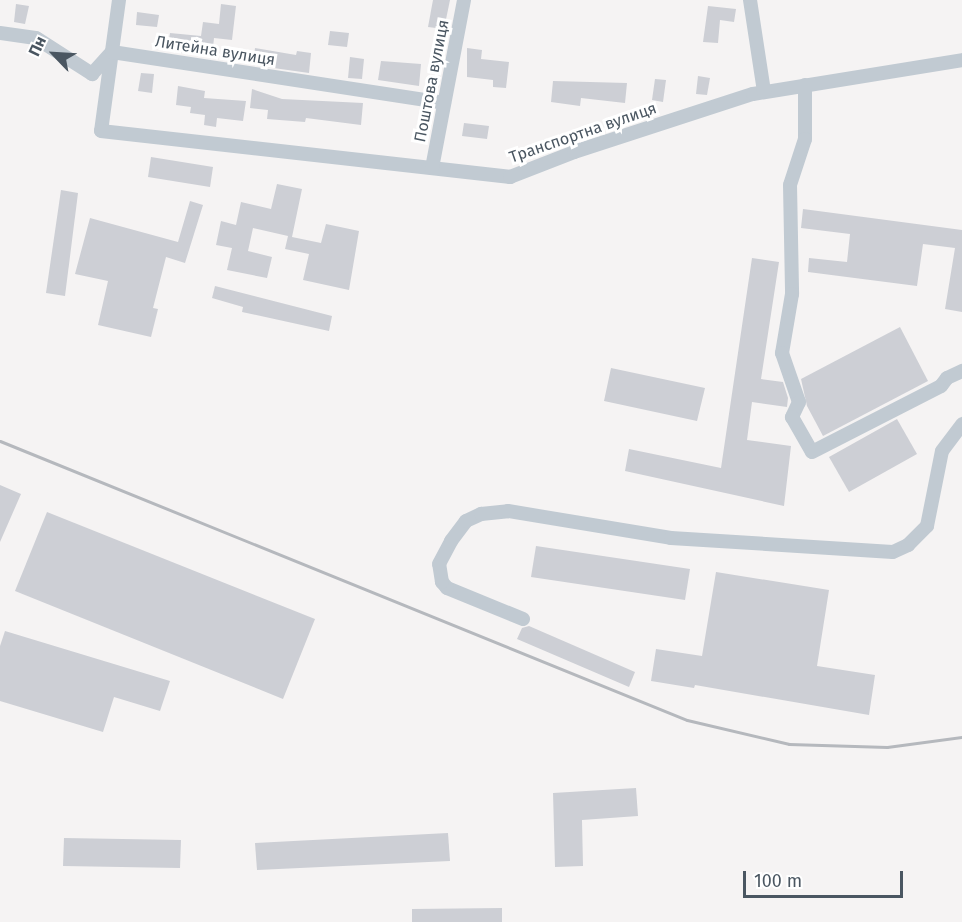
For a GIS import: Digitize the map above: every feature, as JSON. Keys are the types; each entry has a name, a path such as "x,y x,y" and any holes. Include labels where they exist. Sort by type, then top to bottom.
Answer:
{"street":[{"path":"0,33 36,38 92,74 112,52 119,0"},
{"name":"Поштова вулиця","path":"432,168 464,0"},
{"path":"750,0 764,92"},
{"name":"Литейна вулиця","path":"112,52 444,103"},
{"name":"Транспортна вулиця","path":"112,52 101,131 510,177 574,152 764,92 962,60"},
{"path":"805,85 805,139 790,185 792,294 782,353 798,402 792,417 812,452 941,386 947,378 962,371"},
{"path":"523,619 447,588 442,582 439,564 450,540 466,521 481,514 508,511 671,538 893,552 908,545 927,526 942,451 962,424"}],"building":[{"path":"433,0 450,0 444,29 428,27"},
{"path":"16,4 29,6 25,24 14,22"},
{"path":"221,4 236,6 232,40 214,38 213,48 198,46 197,55 167,51 170,33 201,36 203,22 219,24"},
{"path":"708,6 736,9 734,22 720,20 718,43 703,42"},
{"path":"137,12 159,15 157,27 136,25"},
{"path":"330,31 349,33 347,47 328,45"},
{"path":"255,48 296,55 297,51 311,53 309,73 253,65"},
{"path":"467,48 482,50 481,59 509,62 506,88 493,87 493,80 467,77"},
{"path":"350,57 364,59 362,79 348,78"},
{"path":"381,61 421,64 419,86 378,80"},
{"path":"141,73 154,74 152,93 138,91"},
{"path":"698,76 710,78 707,95 696,94"},
{"path":"655,79 666,80 663,102 652,100"},
{"path":"553,81 627,83 625,103 581,98 580,106 551,102"},
{"path":"178,86 205,91 204,98 246,101 243,121 217,118 216,127 204,125 205,115 190,113 191,107 176,105"},
{"path":"252,89 282,99 363,103 361,125 306,118 305,122 267,119 268,110 250,108"},
{"path":"464,123 489,126 487,139 462,136"},
{"path":"151,157 213,167 210,187 148,177"},
{"path":"277,184 302,189 292,237 321,243 326,224 359,231 349,290 303,280 309,254 285,249 288,236 253,228 248,251 272,257 267,278 227,270 232,248 216,245 221,221 236,225 241,202 271,209"},
{"path":"61,190 78,193 65,296 46,293"},
{"path":"190,201 203,205 185,263 166,257 153,308 158,309 151,337 98,325 108,281 75,274 90,218 178,242"},
{"path":"803,209 962,230 962,312 945,309 955,248 923,244 917,286 808,272 809,258 847,262 850,234 801,228"},
{"path":"752,258 779,262 761,379 783,382 788,398 787,407 752,402 747,440 791,446 784,506 625,471 629,449 721,468"},
{"path":"215,286 332,316 329,331 242,312 243,307 212,298"},
{"path":"900,327 928,381 823,436 807,406 801,379"},
{"path":"611,368 705,388 697,421 604,401"},
{"path":"897,419 917,454 849,492 829,457"},
{"path":"0,485 21,494 0,542"},
{"path":"47,512 315,619 283,699 15,591"},
{"path":"536,546 690,569 685,600 531,577"},
{"path":"716,572 829,590 817,666 875,675 869,715 695,685 694,688 651,681 656,649 702,656"},
{"path":"529,626 635,672 629,687 517,639 522,628"},
{"path":"5,631 170,681 160,711 114,697 103,732 0,701 0,646"},
{"path":"636,788 638,816 582,820 583,866 555,867 553,793"},
{"path":"448,833 450,861 257,870 255,843"},
{"path":"64,838 181,840 180,868 63,866"},
{"path":"502,908 502,922 412,922 412,909"}],"railway":[{"path":"0,441 687,720 789,744 887,747 962,737"}]}
